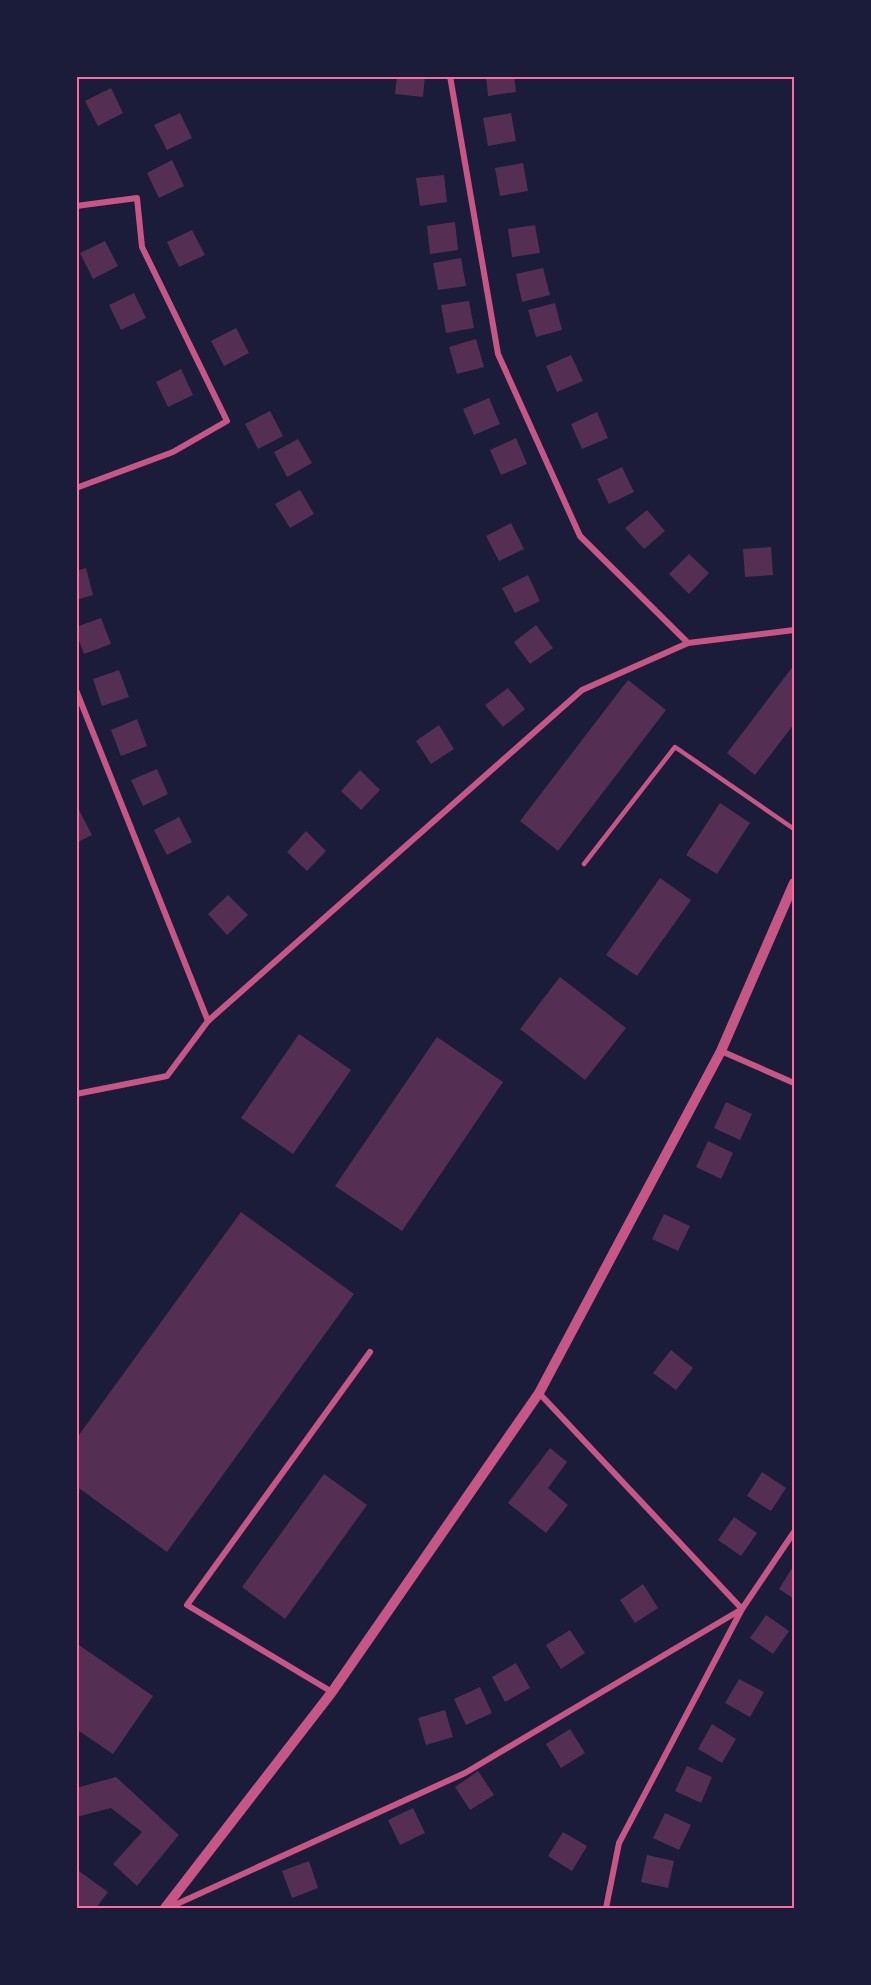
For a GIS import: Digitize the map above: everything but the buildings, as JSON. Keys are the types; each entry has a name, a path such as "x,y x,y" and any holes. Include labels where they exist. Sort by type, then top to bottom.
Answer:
{"street":[{"path":"450,76 498,354 580,536 688,643"},
{"path":"76,206 137,198 142,246 227,421 172,452 76,488"},
{"path":"76,1094 167,1076 208,1021 582,690 688,643 795,630"},
{"path":"76,690 208,1021"},
{"path":"166,1908 332,1692 539,1393 721,1051 795,883"},
{"path":"721,1051 795,1083"},
{"path":"332,1692 187,1605 370,1352"},
{"path":"539,1393 742,1609"},
{"path":"606,1908 619,1844 742,1609 795,1532"},
{"path":"166,1908 465,1773 742,1609"}],"lane":[{"path":"584,864 675,747 795,829"}]}
